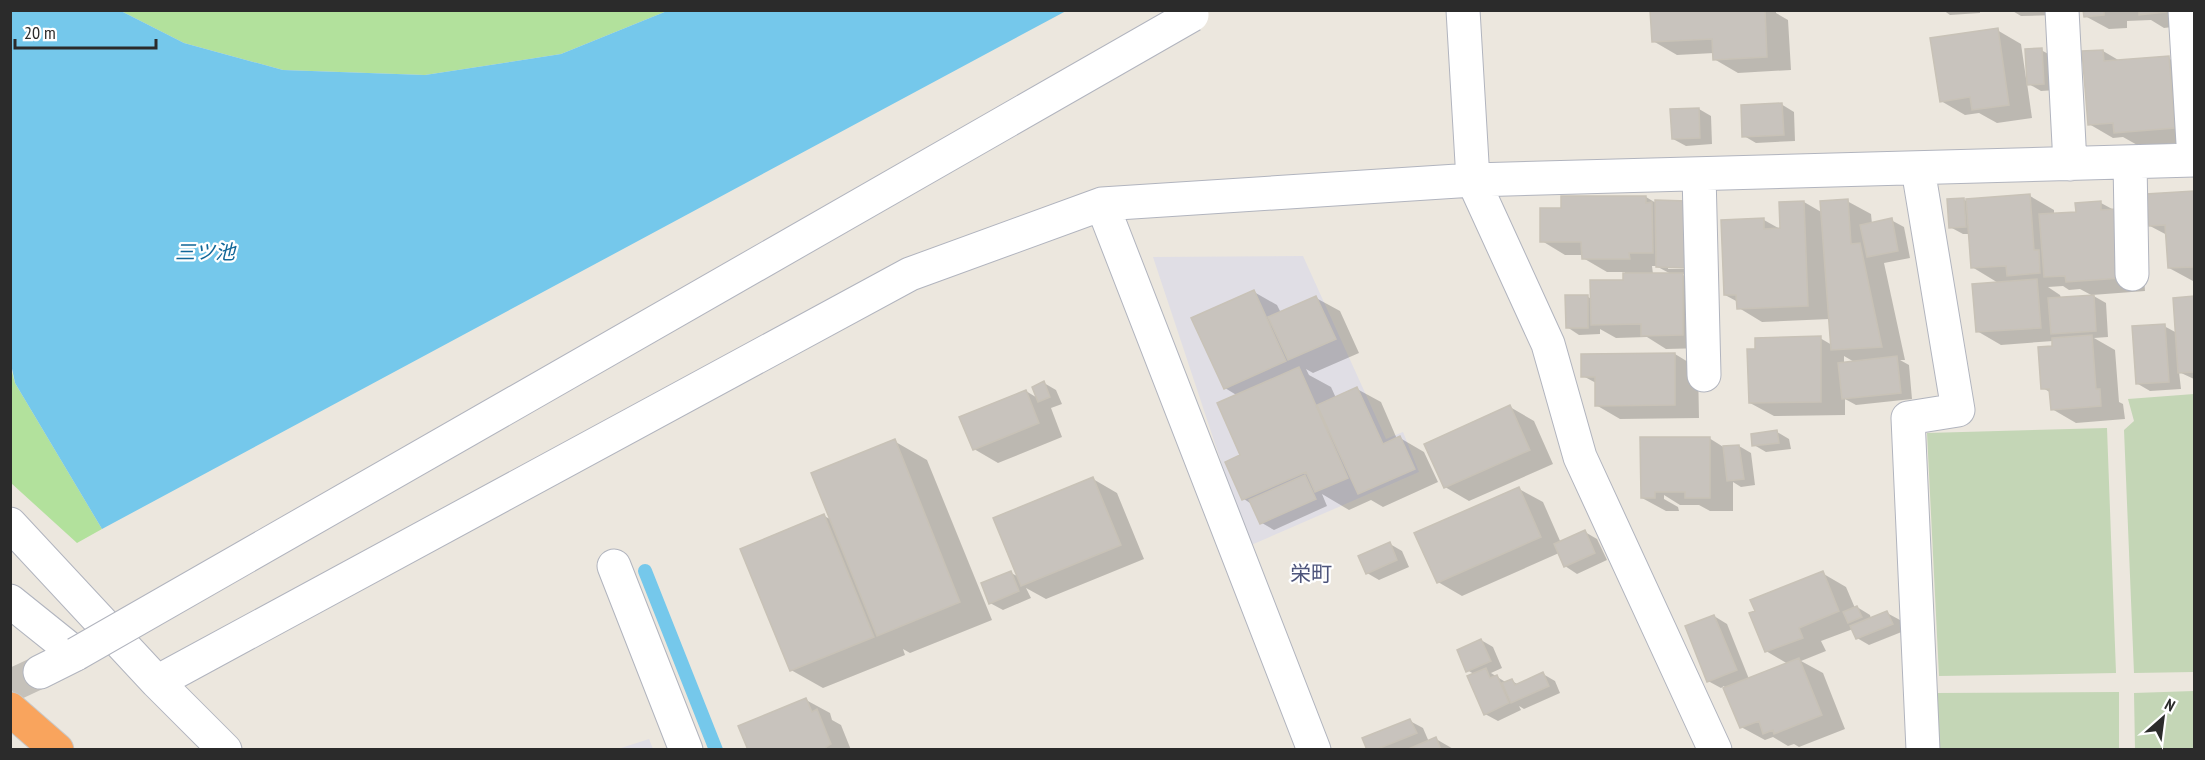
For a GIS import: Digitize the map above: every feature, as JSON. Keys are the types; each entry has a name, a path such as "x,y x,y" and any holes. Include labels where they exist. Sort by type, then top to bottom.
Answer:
{"highway":[{"path":"10,709 57,750"},
{"path":"10,732 31,750"}],"street":[{"path":"1463,10 1473,180 1548,344 1580,457 1715,750"},
{"path":"2062,10 2070,164"},
{"path":"157,682 910,274 1102,204 1473,180 2194,160 2185,10"},
{"path":"40,672 76,654 1196,13"},
{"path":"2130,162 2133,274"},
{"path":"1918,169 1958,410 1908,418 1923,750"},
{"path":"1699,174 1704,375"},
{"path":"1102,204 1314,750"},
{"path":"10,524 157,682 225,750"},
{"path":"614,566 687,750"},
{"path":"10,601 76,654"}],"shaded area":[{"path":"1303,256 1386,439 1403,432 1419,472 1249,546 1153,257"},
{"path":"649,739 653,749 618,749"}],"green space":[{"path":"121,11 667,11 561,54 425,75 283,70 184,43"},
{"path":"10,364 15,383 102,529 77,543 11,483"},
{"path":"2194,394 2194,672 2134,673 2124,430 2134,421 2128,399"},
{"path":"2107,428 2116,673 1939,676 1927,433"},
{"path":"2194,691 2194,749 2135,749 2134,693"},
{"path":"2119,692 2119,749 1938,749 1936,693"}],"water":[{"name":"三ツ池","path":"10,11 121,11 184,43 283,70 425,75 561,54 667,11 1066,11 102,529 15,383 11,364"}],"building":[{"path":"1650,10 1765,10 1767,57 1713,60 1712,39 1652,42"},
{"path":"2083,10 2104,10 2104,15 2084,17"},
{"path":"2139,10 2166,10 2166,12 2139,15"},
{"path":"1998,28 2009,105 1972,110 1970,97 1940,102 1930,38"},
{"path":"2042,48 2044,84 2027,85 2025,49"},
{"path":"2103,50 2104,61 2169,56 2175,128 2114,133 2113,123 2088,125 2082,51"},
{"path":"1782,103 1784,135 1742,137 1741,105"},
{"path":"1699,108 1700,138 1672,139 1670,109"},
{"path":"2194,191 2194,267 2168,268 2165,225 2149,226 2146,194"},
{"path":"2030,194 2034,250 2039,250 2040,273 2007,276 2006,266 1971,268 1966,199"},
{"path":"1561,196 1646,196 1646,203 1652,202 1653,253 1629,253 1630,259 1582,259 1581,242 1540,242 1540,208 1561,208"},
{"path":"1964,198 1966,227 1949,228 1947,199"},
{"path":"1848,199 1851,244 1860,243 1882,347 1831,350 1820,201"},
{"path":"1655,200 1687,201 1688,268 1656,267"},
{"path":"1804,201 1808,306 1737,309 1736,295 1724,295 1721,220 1764,218 1764,229 1780,228 1779,202"},
{"path":"2101,201 2101,210 2116,209 2121,278 2066,282 2065,276 2044,277 2039,214 2076,212 2075,203"},
{"path":"1892,218 1898,251 1867,257 1860,225"},
{"path":"1623,273 1683,273 1683,335 1641,336 1641,324 1591,325 1590,280 1623,280"},
{"path":"2037,279 2041,328 1976,332 1972,284"},
{"path":"1254,290 1286,361 1224,389 1191,318"},
{"path":"1565,295 1588,295 1588,328 1566,328"},
{"path":"2094,295 2096,331 2051,334 2048,298"},
{"path":"1316,296 1336,339 1288,360 1268,317"},
{"path":"2194,296 2194,372 2178,373 2173,298"},
{"path":"2165,324 2169,382 2136,384 2132,326"},
{"path":"2092,335 2096,389 2100,389 2101,406 2051,410 2049,389 2041,389 2038,347 2052,346 2052,338"},
{"path":"1821,336 1821,402 1749,403 1747,349 1755,349 1755,338"},
{"path":"1675,353 1675,405 1595,406 1595,377 1581,377 1581,354"},
{"path":"1897,356 1901,393 1842,399 1838,363"},
{"path":"1299,367 1348,478 1315,492 1306,472 1242,500 1225,462 1240,455 1217,403"},
{"path":"1044,381 1050,397 1038,402 1032,387"},
{"path":"1357,387 1383,444 1400,436 1415,469 1358,494 1317,405"},
{"path":"1026,390 1039,423 973,450 959,417"},
{"path":"1510,405 1530,450 1444,488 1424,444"},
{"path":"1777,430 1779,443 1752,446 1751,434"},
{"path":"1640,437 1710,437 1710,498 1685,498 1685,492 1655,492 1655,498 1641,498"},
{"path":"895,439 960,602 877,636 811,473"},
{"path":"1739,445 1744,479 1727,481 1723,446"},
{"path":"1305,475 1316,499 1260,524 1249,500"},
{"path":"1093,477 1121,545 1021,586 993,518"},
{"path":"1519,487 1541,537 1437,583 1414,533"},
{"path":"824,514 874,637 790,671 740,549"},
{"path":"1585,530 1595,553 1564,567 1554,544"},
{"path":"1390,542 1397,560 1366,574 1358,556"},
{"path":"1011,571 1019,591 989,604 981,583"},
{"path":"1823,571 1839,611 1799,628 1803,638 1765,652 1749,613 1755,611 1750,600"},
{"path":"1857,606 1862,617 1848,623 1843,612"},
{"path":"1887,611 1893,624 1856,639 1850,626"},
{"path":"1714,615 1737,670 1707,682 1685,626"},
{"path":"1481,639 1491,661 1466,672 1457,650"},
{"path":"1799,658 1822,715 1774,734 1773,730 1763,734 1759,721 1740,728 1723,688"},
{"path":"1486,668 1490,678 1497,675 1509,703 1484,715 1467,676"},
{"path":"1543,672 1549,686 1511,703 1502,683 1512,679 1515,685"},
{"path":"806,698 812,712 817,709 831,744 826,747 827,750 748,750 738,726"},
{"path":"1410,719 1417,733 1375,750 1367,750 1362,738"},
{"path":"1436,737 1441,750 1406,750"}],"waterway":[{"path":"645,571 716,750"}],"tunnel":[{"path":"10,686 40,672"}],"district":[{"name":"栄町","path":"1311,574"}]}
